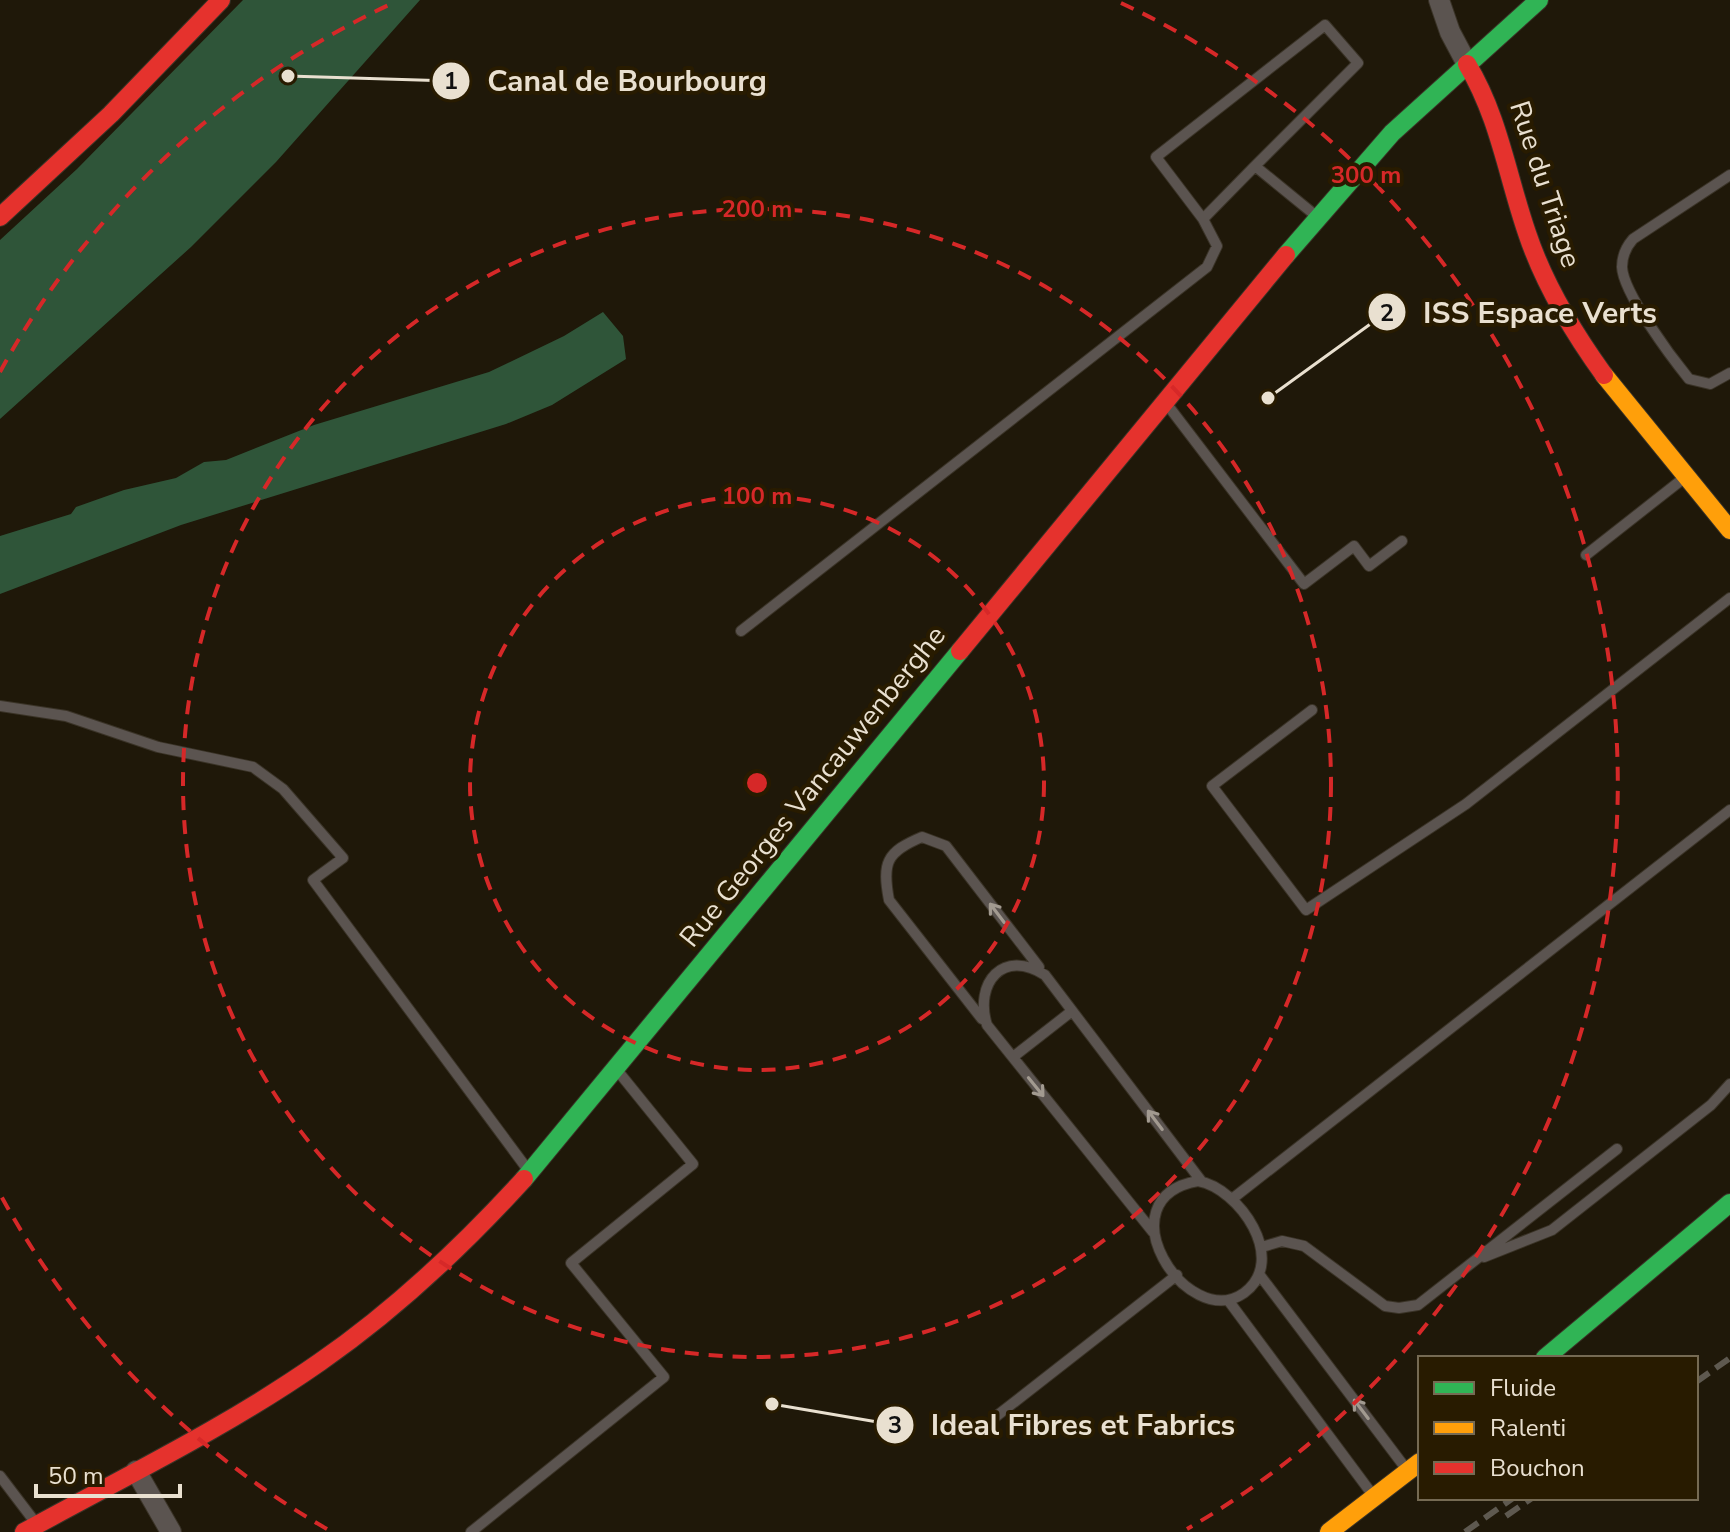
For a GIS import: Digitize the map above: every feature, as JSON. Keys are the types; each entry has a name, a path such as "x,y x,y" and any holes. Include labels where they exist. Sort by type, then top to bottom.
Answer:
{"street":[{"path":"0,217 111,114 221,0"},
{"name":"Rue du Triage","path":"1439,0 1450,32 1485,90 1522,221 1552,290 1603,374 1730,530"},
{"name":"Rue Georges Vancauwenberghe","path":"31,1528 281,1389 353,1338 442,1263 530,1172 1317,216 1392,133 1539,0"},
{"path":"1547,1356 1730,1203"},
{"path":"1329,1532 1414,1467"},
{"path":"136,1471 171,1532"}],"lane":[{"path":"741,631 1207,267 1217,246 1203,219 1156,157 1325,25 1358,63 1203,219"},
{"path":"1255,166 1317,216"},
{"path":"1730,175 1633,239 1627,246 1622,267 1627,287 1689,379 1703,385 1721,381 1730,373"},
{"path":"1165,401 1304,584 1354,546 1369,566 1402,541"},
{"path":"1586,555 1685,477"},
{"path":"1312,710 1212,786 1306,910 1466,804 1730,598"},
{"path":"0,706 66,716 158,747 243,763 275,781 343,858 313,880 530,1172"},
{"path":"1232,1199 1730,810"},
{"path":"1153,1232 1159,1203 1169,1191 1183,1184 1213,1184 1232,1199 1262,1247 1259,1274 1241,1295 1228,1300 1200,1298 1187,1289 1158,1247 1153,1232 889,900 885,879 887,861 900,846 922,837 946,846 1202,1182"},
{"path":"987,1025 981,1005 986,985 1007,966 1028,964 1045,975"},
{"path":"1013,1057 1072,1011"},
{"path":"471,1532 664,1377 571,1263 693,1164 615,1068"},
{"path":"1474,1261 1552,1230 1711,1105 1730,1084"},
{"path":"1262,1247 1282,1241 1304,1246 1385,1306 1399,1308 1418,1305 1617,1149"},
{"path":"1259,1274 1414,1467"},
{"path":"994,1418 1177,1275"},
{"path":"1228,1300 1375,1498"},
{"path":"0,1476 31,1528"}],"shaded area":[{"path":"243,0 420,0 276,162 191,247 0,419 0,240 77,169"},
{"path":"603,312 623,336 626,359 552,405 506,424 181,525 0,594 0,536 71,514 76,507 124,490 176,478 204,462 226,460 314,425 489,372 564,336"}],"railway":[{"path":"1698,1381 1730,1358"},
{"path":"1465,1532 1510,1500"},
{"path":"1506,1516 1529,1500"}],"traffic: fast":[{"path":"1286,255 1392,133 1539,0"},
{"path":"524,1179 960,651"},
{"path":"1547,1356 1730,1203"}],"traffic: slow":[{"path":"1604,375 1730,530"},
{"path":"1329,1532 1418,1464"}],"traffic: jam":[{"path":"0,217 111,114 221,0"},
{"path":"1467,64 1495,125 1527,233 1542,271 1570,325 1604,375"},
{"path":"960,651 1286,255"},
{"path":"24,1532 212,1430 320,1362 375,1321 427,1276 524,1179"}],"place":[{"name":"Canal de Bourbourg","path":"288,76"},
{"name":"ISS Espace Verts","path":"1268,398"},
{"name":"Ideal Fibres et Fabrics","path":"772,1404"}]}
